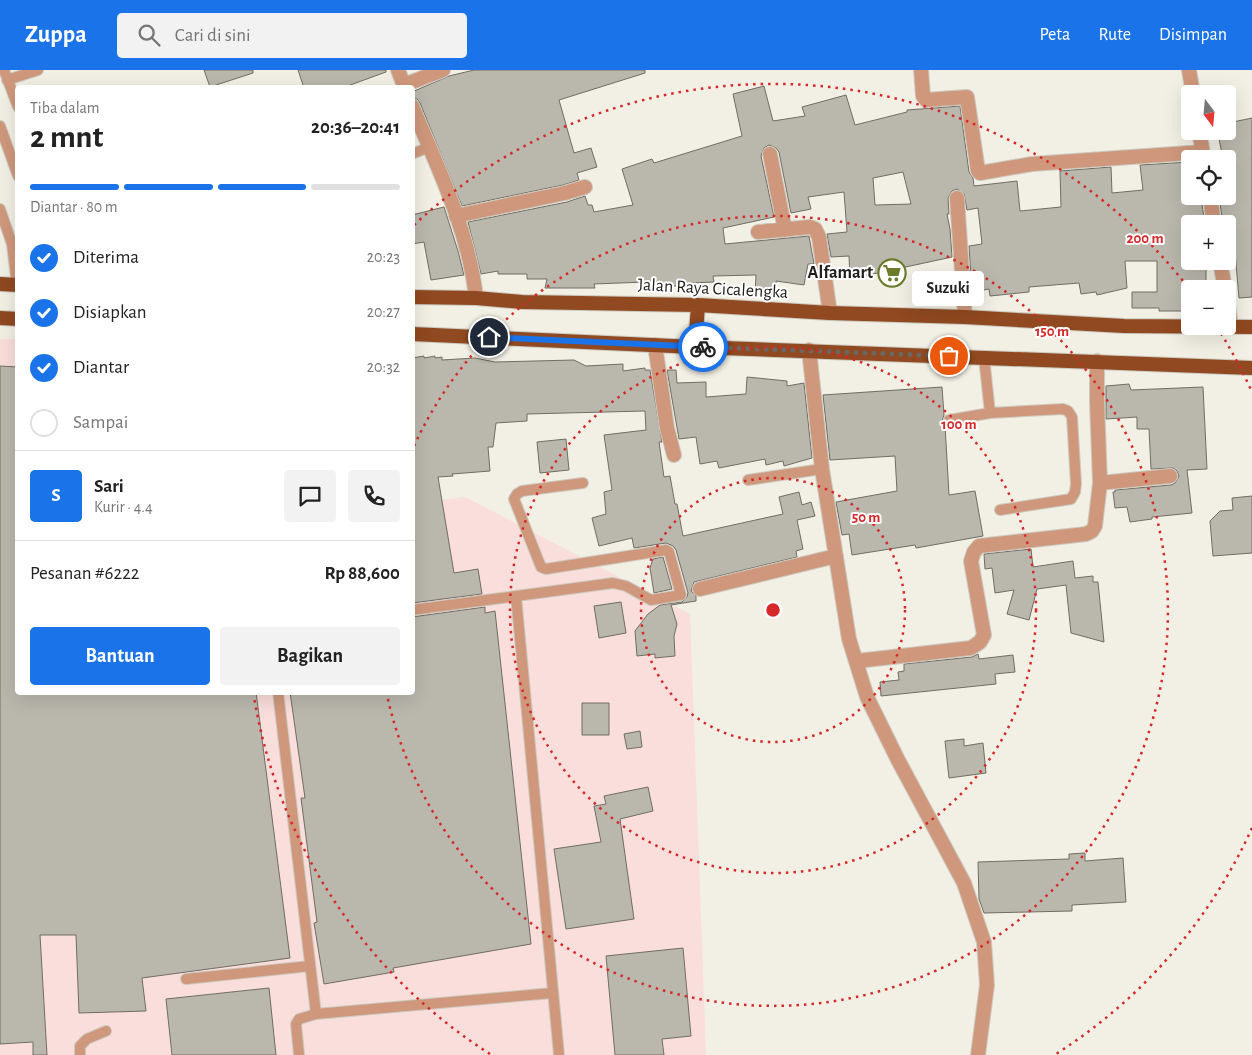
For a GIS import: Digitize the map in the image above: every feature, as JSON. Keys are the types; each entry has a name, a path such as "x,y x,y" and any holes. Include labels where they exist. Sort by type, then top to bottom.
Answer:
{"highway":[{"path":"0,284 15,285"},
{"name":"Jalan Raya Cicalengka","path":"415,296 522,302 698,305 830,313 965,317 1124,326 1181,327"},
{"path":"695,346 698,305"},
{"path":"0,318 15,319"},
{"name":"Jalan Raya Cicalengka","path":"1236,327 1252,327"},
{"path":"415,334 1252,368"}],"street":[{"path":"398,70 401,85"},
{"path":"404,85 443,70"},
{"path":"921,70 923,96 926,100 967,97 978,171 980,173 1032,164 1181,156"},
{"path":"1188,70 1191,85"},
{"path":"415,113 430,147 468,252 474,275 476,298"},
{"path":"770,154 785,230"},
{"path":"456,216 585,187"},
{"path":"957,198 965,317"},
{"path":"758,232 810,226 815,229 819,238 830,313"},
{"path":"655,344 667,428 674,455"},
{"path":"809,350 822,469 849,639 867,697 964,884 984,942 987,985 978,1055"},
{"path":"857,661 971,648 980,642 984,635 971,561 974,552 979,546 1086,534 1092,531 1095,526 1100,484 1096,402 1097,361"},
{"path":"1100,484 1170,476"},
{"path":"700,589 836,556"}],"lane":[{"path":"15,100 5,75 38,70"},
{"path":"0,126 15,168"},
{"path":"415,153 430,147"},
{"path":"0,209 12,244 15,269"},
{"path":"984,357 990,413"},
{"path":"949,420 990,413 1063,409 1068,411 1072,417 1076,484 1075,492 1071,499 1000,510"},
{"path":"748,480 822,469"},
{"path":"415,610 613,583 626,586 651,600 681,594 669,552 666,550 546,569 541,567 514,499 522,491 583,483"},
{"path":"516,596 559,1055"},
{"path":"278,695 316,1014"},
{"path":"186,979 310,966"},
{"path":"299,1055 296,1024 299,1019 316,1014 552,993"},
{"path":"80,1055 80,1046 87,1039 106,1031"}],"shaded area":[{"path":"0,339 15,339 15,695 415,695 415,503 465,497 690,614 706,1055 0,1055"}],"building":[{"path":"204,70 253,70 253,73 216,85 209,85"},
{"path":"298,70 386,70 386,72 350,85 303,85"},
{"path":"474,70 645,70 645,73 559,100 574,153 591,148 597,167 577,173 579,180 563,185 462,206 420,103 415,98 415,91 449,76"},
{"path":"764,86 773,121 805,116 802,107 846,95 855,125 907,112 907,110 960,106 969,172 973,178 974,186 1017,181 1020,211 1061,207 1060,171 1111,167 1112,193 1143,190 1140,165 1181,163 1181,205 1202,205 1204,215 1181,215 1181,270 1206,270 1206,280 1181,280 1181,311 1159,311 1159,308 1132,308 1132,292 1157,292 1157,261 1125,261 1127,288 1097,295 1096,292 1081,294 1079,283 1029,287 1029,292 990,296 989,289 972,292 969,246 982,244 978,208 967,210 964,194 957,189 952,191 948,198 949,214 947,214 952,257 850,279 849,256 831,257 827,234 847,232 844,192 808,197 811,209 791,213 779,152 776,148 769,145 764,148 761,156 774,217 723,228 725,244 809,236 814,264 808,264 804,285 776,281 777,295 755,296 756,275 713,276 714,282 690,283 690,286 663,286 663,282 646,282 594,284 595,288 545,288 547,279 527,279 527,274 498,274 498,271 481,274 468,222 567,202 585,196 588,205 592,205 594,212 633,205 622,169 652,159 654,163 742,136 733,94","holes":["903,172 911,204 875,205 873,178"]},
{"path":"1252,118 1252,297 1239,298 1236,264 1236,215 1222,215 1220,205 1236,205 1236,150 1221,150 1219,140 1236,140 1236,121"},
{"path":"444,207 464,275 431,280 424,242 415,244 415,214"},
{"path":"435,356 435,358 442,357 442,360 475,358 495,362 574,360 586,366 623,364 623,371 645,368 645,370 650,370 662,442 659,442 664,477 670,476 683,536 783,514 779,497 799,492 802,505 811,502 815,516 797,520 803,549 796,551 797,557 694,582 691,591 696,596 696,601 671,605 677,624 674,636 675,656 655,658 655,654 637,656 635,631 648,614 660,605 682,602 687,597 688,593 676,550 673,546 666,543 634,548 632,538 599,546 592,518 606,514 604,492 612,490 604,435 646,430 645,411 527,414 527,421 496,423 493,447 488,447 490,471 438,477 454,573 478,569 482,594 415,603 415,358"},
{"path":"0,366 15,367 15,695 256,695 290,958 142,978 146,1011 79,1013 76,935 40,935 47,1055 33,1055 33,1042 0,1044"},
{"path":"667,370 676,370 677,383 706,382 706,397 746,394 747,377 787,381 787,386 804,383 812,458 784,466 783,461 766,465 765,459 719,468 717,461 700,464 696,437 679,439"},
{"path":"1129,384 1131,390 1203,387 1207,469 1187,470 1192,513 1152,517 1152,519 1130,522 1127,507 1115,508 1113,492 1115,490 1171,485 1175,483 1179,476 1173,468 1151,469 1149,429 1137,429 1137,417 1106,419 1106,386"},
{"path":"942,387 944,415 942,421 945,425 949,495 975,491 983,536 916,548 915,545 852,555 849,534 842,535 836,502 897,491 895,456 830,460 823,395"},
{"path":"566,439 569,470 540,473 537,442"},
{"path":"1252,496 1252,553 1213,556 1210,521 1220,511 1233,510 1232,498"},
{"path":"1031,549 1033,567 1073,561 1075,578 1093,576 1093,582 1098,582 1104,642 1071,633 1066,585 1037,589 1029,620 1007,614 1014,590 995,593 992,568 985,569 984,554"},
{"path":"663,557 672,589 654,593 650,568 653,559"},
{"path":"621,602 626,633 599,638 594,606"},
{"path":"485,607 485,613 495,611 531,944 393,968 394,972 324,984 314,923 317,922 301,798 305,798 290,695 415,695 415,617"},
{"path":"978,654 979,659 1013,655 1015,672 995,674 996,684 881,696 880,682 899,680 898,672 904,671 904,664 972,657"},
{"path":"582,703 609,703 609,735 582,735"},
{"path":"640,731 642,747 627,749 624,734"},
{"path":"964,739 964,746 983,743 986,773 949,778 945,741"},
{"path":"648,787 653,811 620,819 634,919 566,929 554,849 601,842 594,806 606,804 604,796"},
{"path":"1085,853 1085,861 1123,858 1126,902 1072,905 1072,911 984,913 979,899 978,862 1069,859 1069,854"},
{"path":"683,948 691,1036 662,1039 664,1055 615,1055 606,956"},
{"path":"269,988 276,1055 172,1055 166,999"}],"way so far":[{"path":"703,347 949,356"}],"place":[{"name":"Alfamart","path":"892,273"},
{"name":"Suzuki","path":"949,356"}],"route":[{"path":"489,337 703,347"}]}
